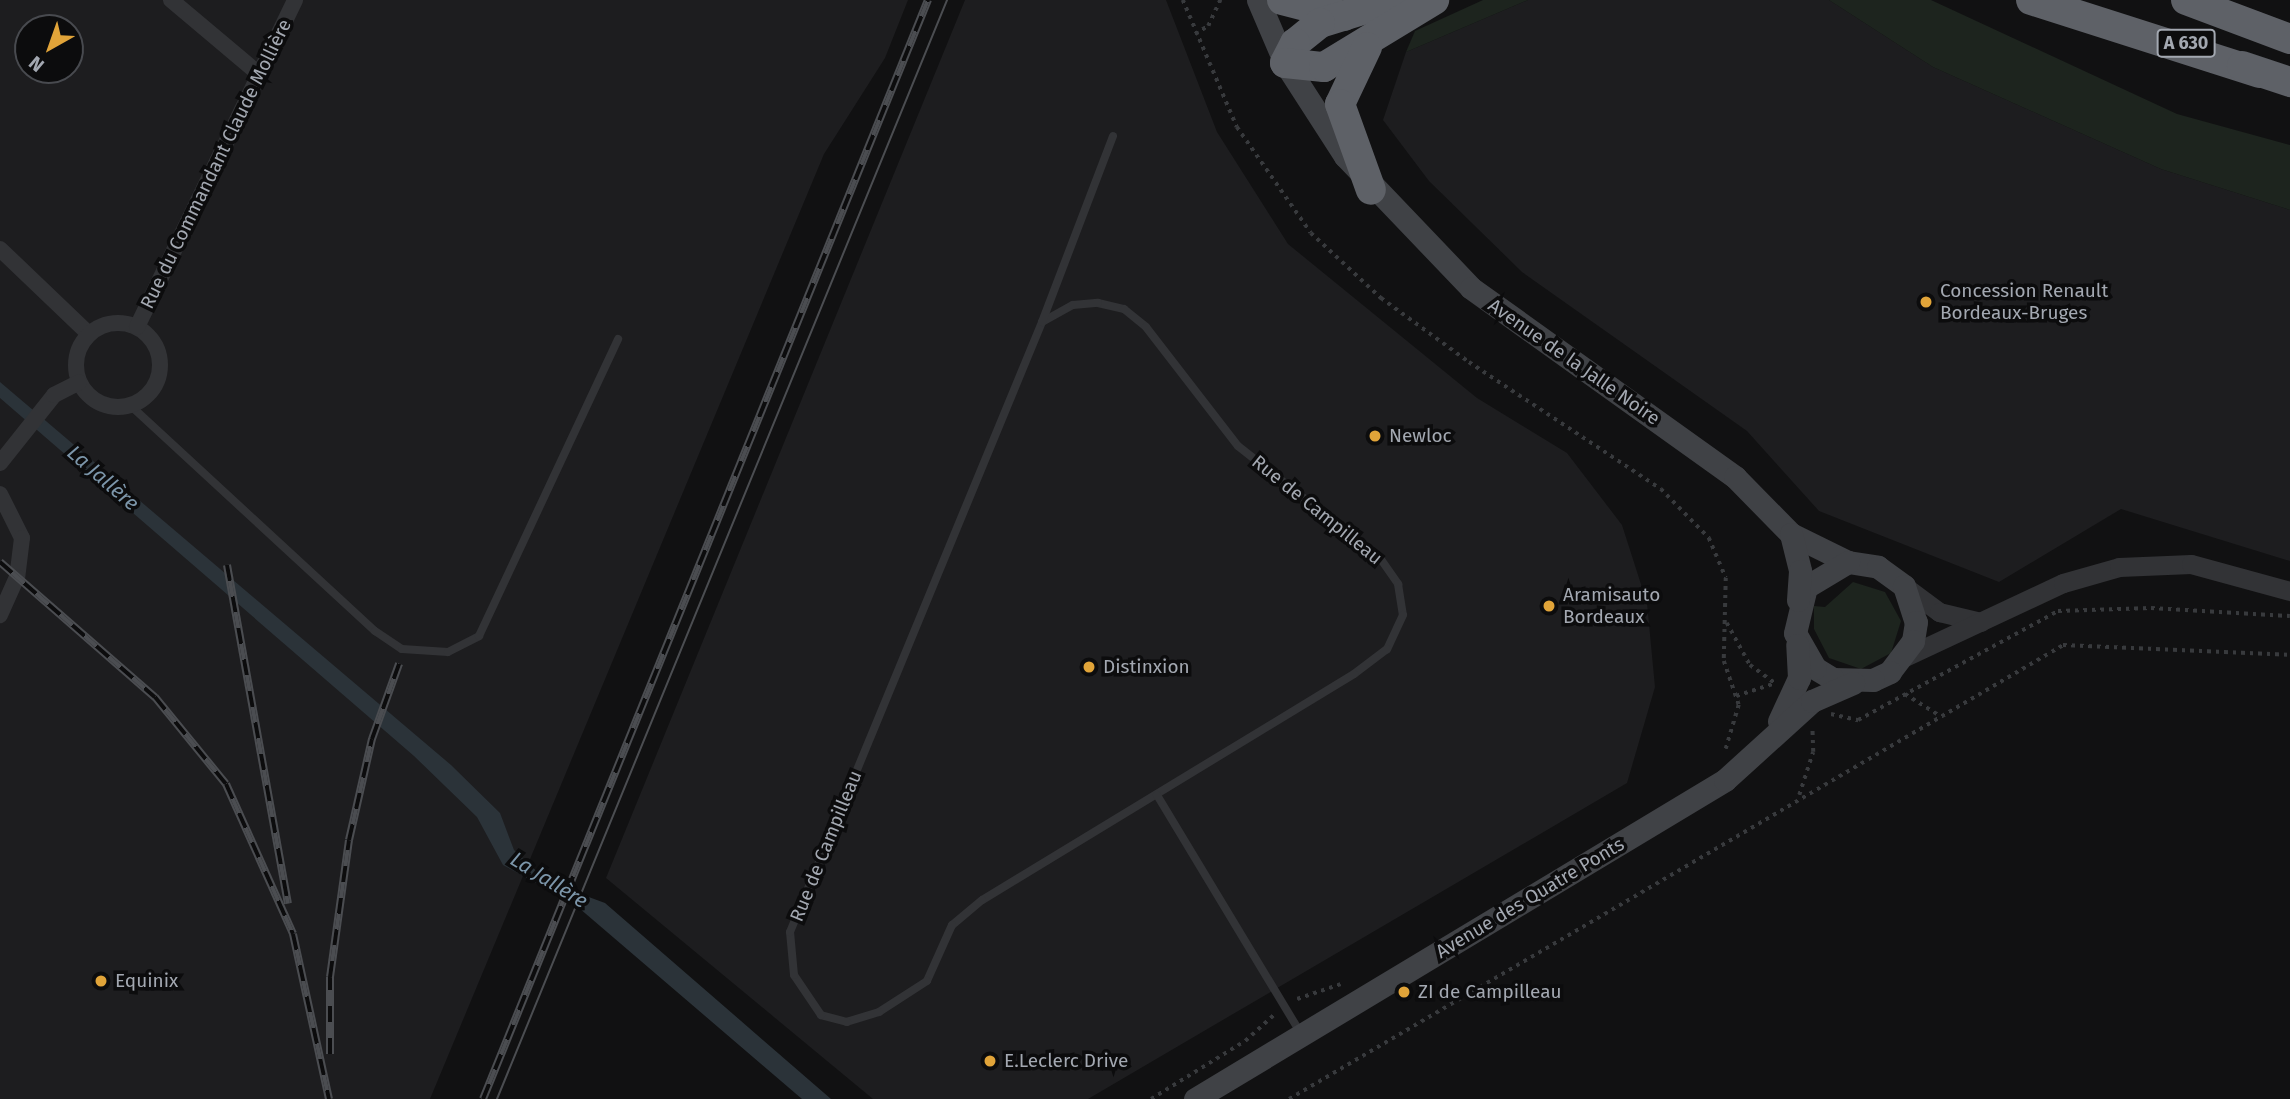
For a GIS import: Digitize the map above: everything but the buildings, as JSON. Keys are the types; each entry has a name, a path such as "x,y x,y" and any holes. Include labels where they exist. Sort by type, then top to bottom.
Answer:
{"highway":[{"path":"1282,0 1345,16"},
{"path":"1395,0 1304,33 1285,63 1324,67 1434,0"},
{"path":"2031,0 2260,73"},
{"name":"A 630","path":"2083,0 2260,73 2290,82"},
{"name":"A 630","path":"2186,0 2290,39"},
{"path":"1371,190 1340,104 1345,82 1376,35"}],"main road":[{"name":"Avenue de la Jalle Noire","path":"1258,0 1285,63 1371,190 1480,295 1735,477 1791,534"},
{"path":"1791,534 1848,562 1878,567 1904,586 1916,622 1904,658 1873,680 1853,683 1815,668 1795,632"},
{"path":"1791,534 1800,571 1795,632 1804,696"},
{"path":"1798,602 1817,575 1848,562"},
{"name":"Avenue des Quatre Ponts","path":"1195,1099 1725,780 1769,739 1804,696 1853,683"}],"street":[{"path":"171,0 260,75"},
{"name":"Rue du Commandant Claude Mollière","path":"136,327 295,0"},
{"path":"0,249 89,334"},
{"path":"112,323 136,327 155,344 161,369 152,392 131,406 106,407 79,382 76,356 89,334 112,323"},
{"path":"0,463 15,440 54,395 79,382"},
{"path":"0,494 22,538 17,577 0,615"},
{"path":"1904,658 1924,643 1982,622 2063,583 2119,567 2191,564 2290,591"},
{"path":"1904,586 1939,612 1982,622"}],"lane":[{"name":"Rue de Campilleau","path":"1042,322 1073,305 1124,309 1238,446 1380,558 1398,584 1403,615 1387,649 1157,795 982,900 952,925 928,981 878,1012 847,1022 821,1015 804,994 791,962 790,932 1042,322 1113,136"},
{"path":"131,406 375,631 402,649 448,652 479,636 618,339"},
{"path":"1157,795 1302,1034"}],"path":[{"path":"1183,0 1195,34 1258,163 1311,233 1447,346 1680,505 1720,558 1728,600 1724,661 1736,696 1737,718 1721,756"},
{"path":"1195,34 1208,26 1220,0"},
{"path":"1736,696 1767,684 1804,696 1854,721 2058,611 2151,608 2290,615"},
{"path":"1289,1099 1938,715 2006,683 2063,645 2290,655"},
{"path":"1905,694 1938,715"},
{"path":"1151,1099 1245,1041 1253,1027 1312,989 1346,981"}],"shaded area":[{"path":"0,0 908,0 885,58 824,154 430,1099 0,1099"},
{"path":"965,0 1166,0 1217,132 1288,244 1477,398 1567,453 1622,525 1647,603 1655,687 1627,783 1088,1099 873,1099 606,878"},
{"path":"1483,0 1528,0 1406,52 1415,31"},
{"name":"Concession Renault Bordeaux-Bruges","path":"1528,0 1829,0 1933,67 2161,169 2290,210 2290,561 2121,509 1999,582 1819,511 1747,431 1522,272 1429,181 1383,120 1406,52"},
{"path":"1829,0 1931,0 2177,114 2290,145 2290,210 2161,169 1933,67"},
{"path":"1853,582 1885,592 1901,621 1891,653 1861,669 1829,658 1814,629 1814,606 1825,607"}],"water":[{"path":"0,382 451,765 500,813 514,850 548,882 605,903 831,1099 802,1099 572,902 503,865 477,817 414,756 0,398"}],"waterway":[{"name":"La Jallère","path":"540,876 561,888"}],"tram line":[{"path":"497,1099 947,0"}],"railway":[{"path":"483,1099 928,0"},
{"path":"0,562 155,697 226,784 293,934 329,1099"},
{"path":"227,565 288,904"},
{"path":"330,1054 330,977 349,840 372,739 399,664"}],"place":[{"name":"Concession Renault Bordeaux-Bruges","path":"1926,302"},
{"name":"Newloc","path":"1375,436"},
{"name":"Aramisauto Bordeaux","path":"1549,606"},
{"name":"Distinxion","path":"1089,667"},
{"name":"Equinix","path":"101,981"},
{"name":"ZI de Campilleau","path":"1404,992"},
{"name":"E.Leclerc Drive","path":"990,1061"}]}
